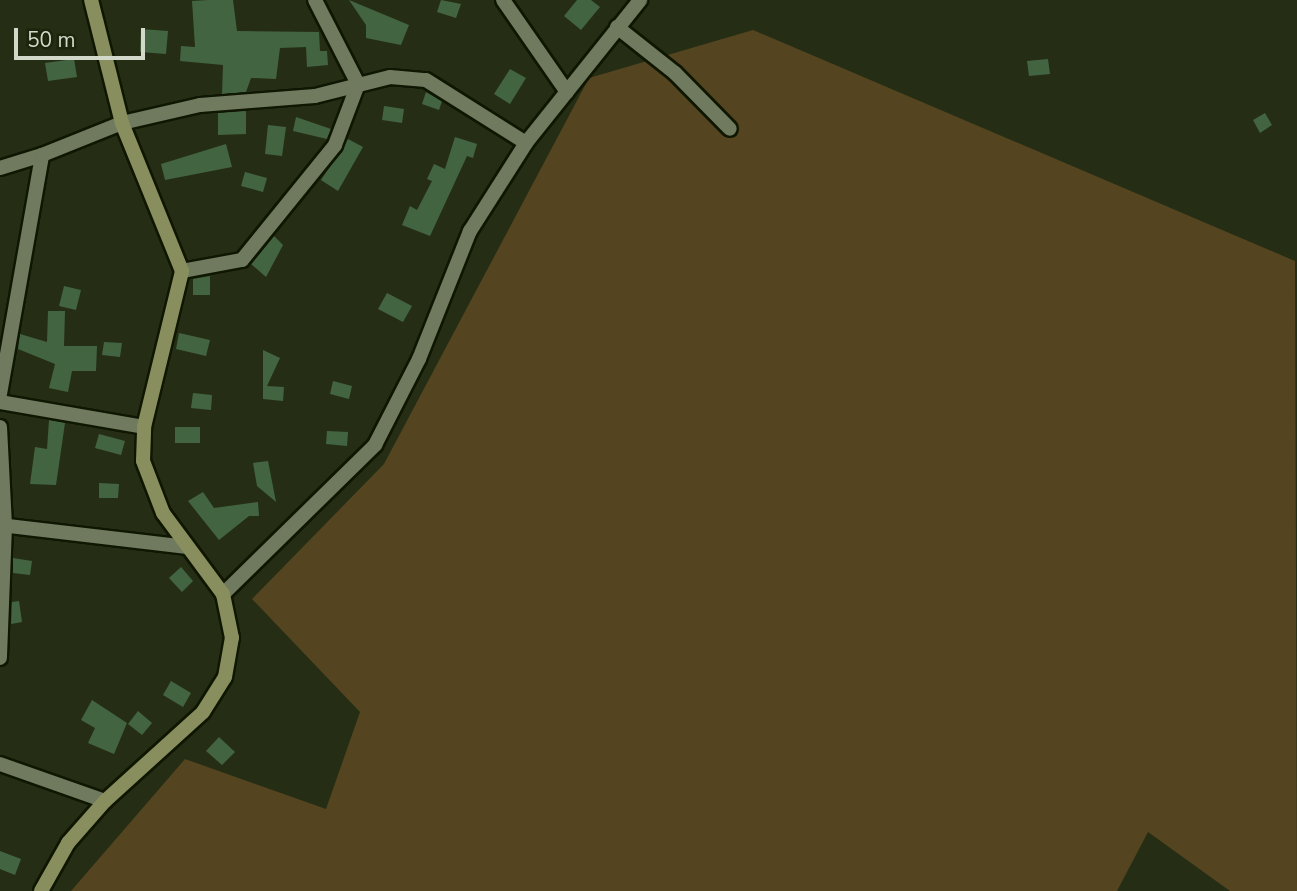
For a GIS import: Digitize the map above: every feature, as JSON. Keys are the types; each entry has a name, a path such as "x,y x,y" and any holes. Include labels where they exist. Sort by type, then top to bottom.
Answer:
{"street":[{"path":"41,891 68,843 105,801 203,712 218,690 232,638 223,594 163,513 143,461 144,428 182,271 122,123 91,0"},
{"path":"182,271 242,260 335,145 358,84 315,0"},
{"path":"503,0 567,92"},
{"path":"223,594 375,445 419,359 470,231 526,143 640,0"},
{"path":"617,27 676,73 730,129"},
{"path":"0,168 42,155 122,123 201,104 315,96 390,77 426,80 526,143"},
{"path":"0,394 42,155"},
{"path":"0,402 144,428"},
{"path":"0,427 3,526 0,658"},
{"path":"3,526 187,547"},
{"path":"0,764 105,801"}],"shaded area":[{"path":"753,30 1295,261 1297,891 1230,891 1148,832 1117,891 71,891 185,759 326,809 360,712 252,599 384,464 589,78"}],"building":[{"path":"233,0 237,31 319,32 320,51 327,51 328,65 307,67 306,47 280,48 276,79 251,78 246,92 222,94 223,65 180,61 181,46 195,47 192,1"},
{"path":"349,0 409,25 401,45 366,38 366,25"},
{"path":"441,0 461,4 456,18 437,12"},
{"path":"577,0 591,0 600,7 581,30 564,16"},
{"path":"141,29 168,31 166,54 140,52"},
{"path":"74,59 77,77 48,81 45,63"},
{"path":"1048,59 1050,74 1029,76 1027,61"},
{"path":"510,69 526,78 510,104 494,94"},
{"path":"426,92 442,101 439,110 422,104"},
{"path":"384,106 404,109 402,123 382,120"},
{"path":"246,111 246,134 218,135 218,113"},
{"path":"1265,113 1272,125 1260,133 1253,120"},
{"path":"296,117 331,129 327,139 293,131"},
{"path":"268,125 286,127 282,156 265,154"},
{"path":"455,137 477,144 473,158 467,156 430,236 402,225 410,206 417,210 432,181 427,179 434,164 445,169"},
{"path":"348,139 363,147 338,191 321,180"},
{"path":"226,144 232,167 165,180 161,164"},
{"path":"245,172 267,178 263,192 241,186"},
{"path":"274,236 283,245 266,277 251,264"},
{"path":"210,276 210,295 193,295 193,279"},
{"path":"64,286 81,290 76,310 59,306"},
{"path":"387,293 412,306 403,322 378,309"},
{"path":"48,311 65,311 64,346 97,346 96,371 72,371 68,392 49,388 55,364 18,349 20,334 47,342"},
{"path":"179,333 210,340 206,356 176,349"},
{"path":"104,342 122,343 120,357 102,355"},
{"path":"263,350 280,358 267,386 284,387 283,401 263,399"},
{"path":"333,381 352,386 349,399 330,394"},
{"path":"193,393 212,395 211,410 191,408"},
{"path":"49,420 65,423 56,485 30,484 35,447 47,449"},
{"path":"175,427 200,427 200,443 175,443"},
{"path":"327,431 348,432 347,446 326,444"},
{"path":"99,434 125,441 121,455 95,448"},
{"path":"268,461 276,502 257,486 253,463"},
{"path":"99,483 119,484 118,498 99,498"},
{"path":"203,492 214,508 258,502 259,516 249,516 219,540 188,501"},
{"path":"13,558 32,561 30,575 13,573"},
{"path":"181,567 193,581 182,592 169,578"},
{"path":"19,601 22,622 11,624 12,602"},
{"path":"171,681 191,693 183,707 163,695"},
{"path":"92,700 127,723 114,754 88,743 95,728 81,720"},
{"path":"138,711 152,723 142,735 128,724"},
{"path":"219,737 235,752 222,765 206,751"},
{"path":"0,851 21,859 15,875 0,869"}]}
